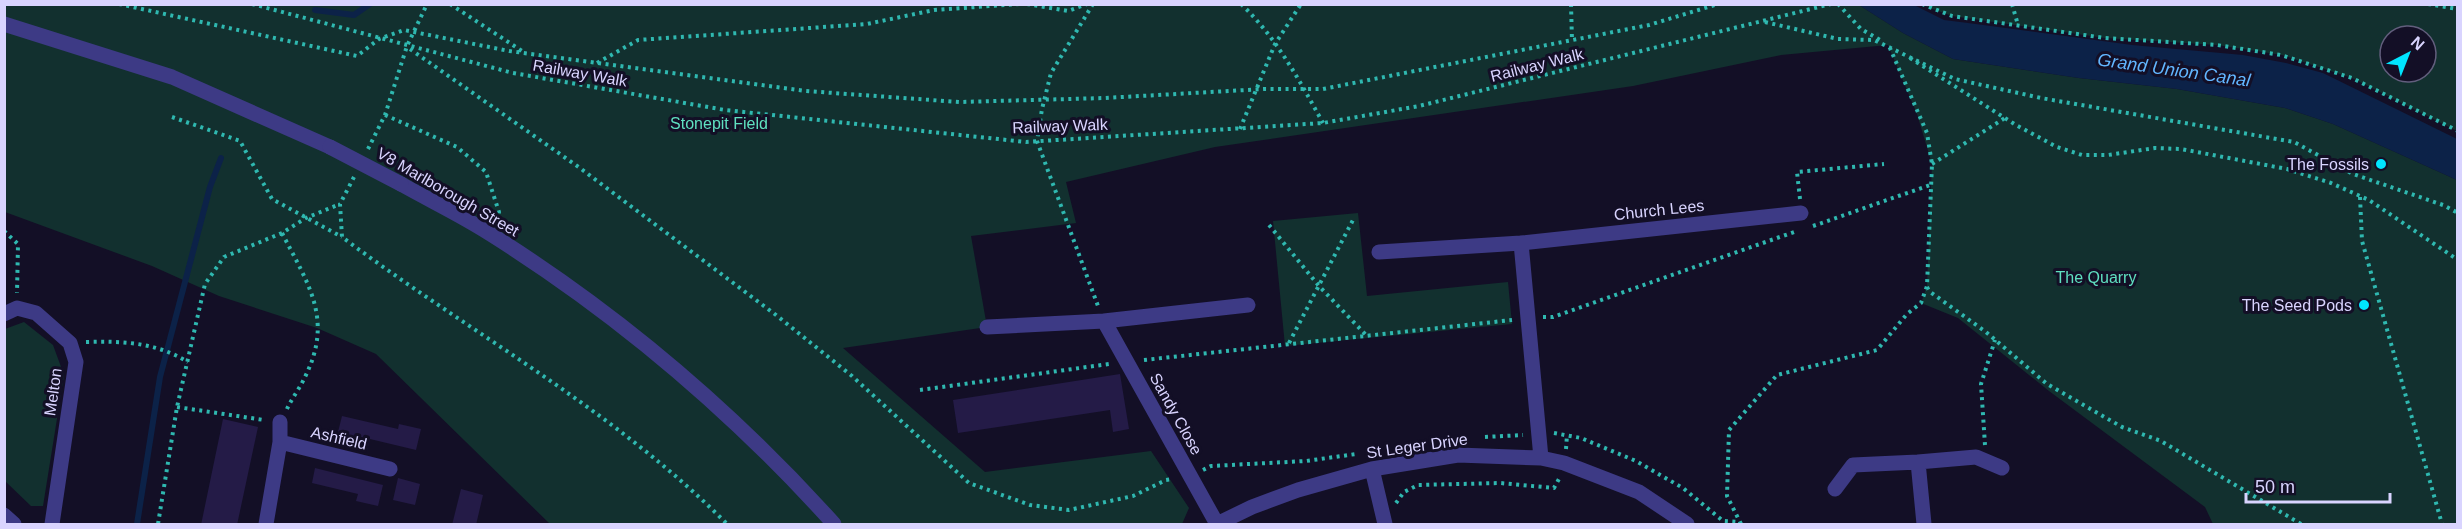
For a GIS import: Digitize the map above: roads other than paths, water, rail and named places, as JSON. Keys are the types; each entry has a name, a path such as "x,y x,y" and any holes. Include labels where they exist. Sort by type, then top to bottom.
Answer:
{"street":[{"name":"V8 Marlborough Street","path":"4,24 172,77 330,147 492,235 626,328 736,424 834,525"},
{"name":"Church Lees","path":"1379,252 1521,243 1801,213"},
{"path":"1521,243 1542,458"},
{"path":"987,327 1104,321 1248,305"},
{"name":"Melton","path":"11,311 36,313 70,343 75,362 52,525"},
{"name":"Sandy Close","path":"1104,321 1217,524"},
{"path":"266,525 280,442 280,422"},
{"name":"Ashfield","path":"280,442 390,469"},
{"name":"St Leger Drive","path":"1217,524 1261,503 1372,469 1458,455 1542,458 1564,463 1639,492 1687,525"},
{"path":"1835,489 1853,465 1976,457 2002,468"},
{"path":"1918,462 1924,525"},
{"path":"1372,469 1384,523"},
{"path":"4,515 14,525"}],"water":[{"name":"Grand Union Canal","path":"1859,5 1914,5 1944,20 2132,45 2243,55 2323,73 2457,139 2457,180 2333,124 2285,108 2177,89 2079,78 1953,59 1903,33"}],"waterway":[{"path":"315,10 354,15 370,4"},
{"path":"137,524 160,377 210,187 221,158"}],"place":[{"name":"The Fossils","path":"2381,164"},
{"name":"The Seed Pods","path":"2364,305"}],"park label":[{"name":"Stonepit Field","path":"719,123"},
{"name":"The Quarry","path":"2096,277"}]}
